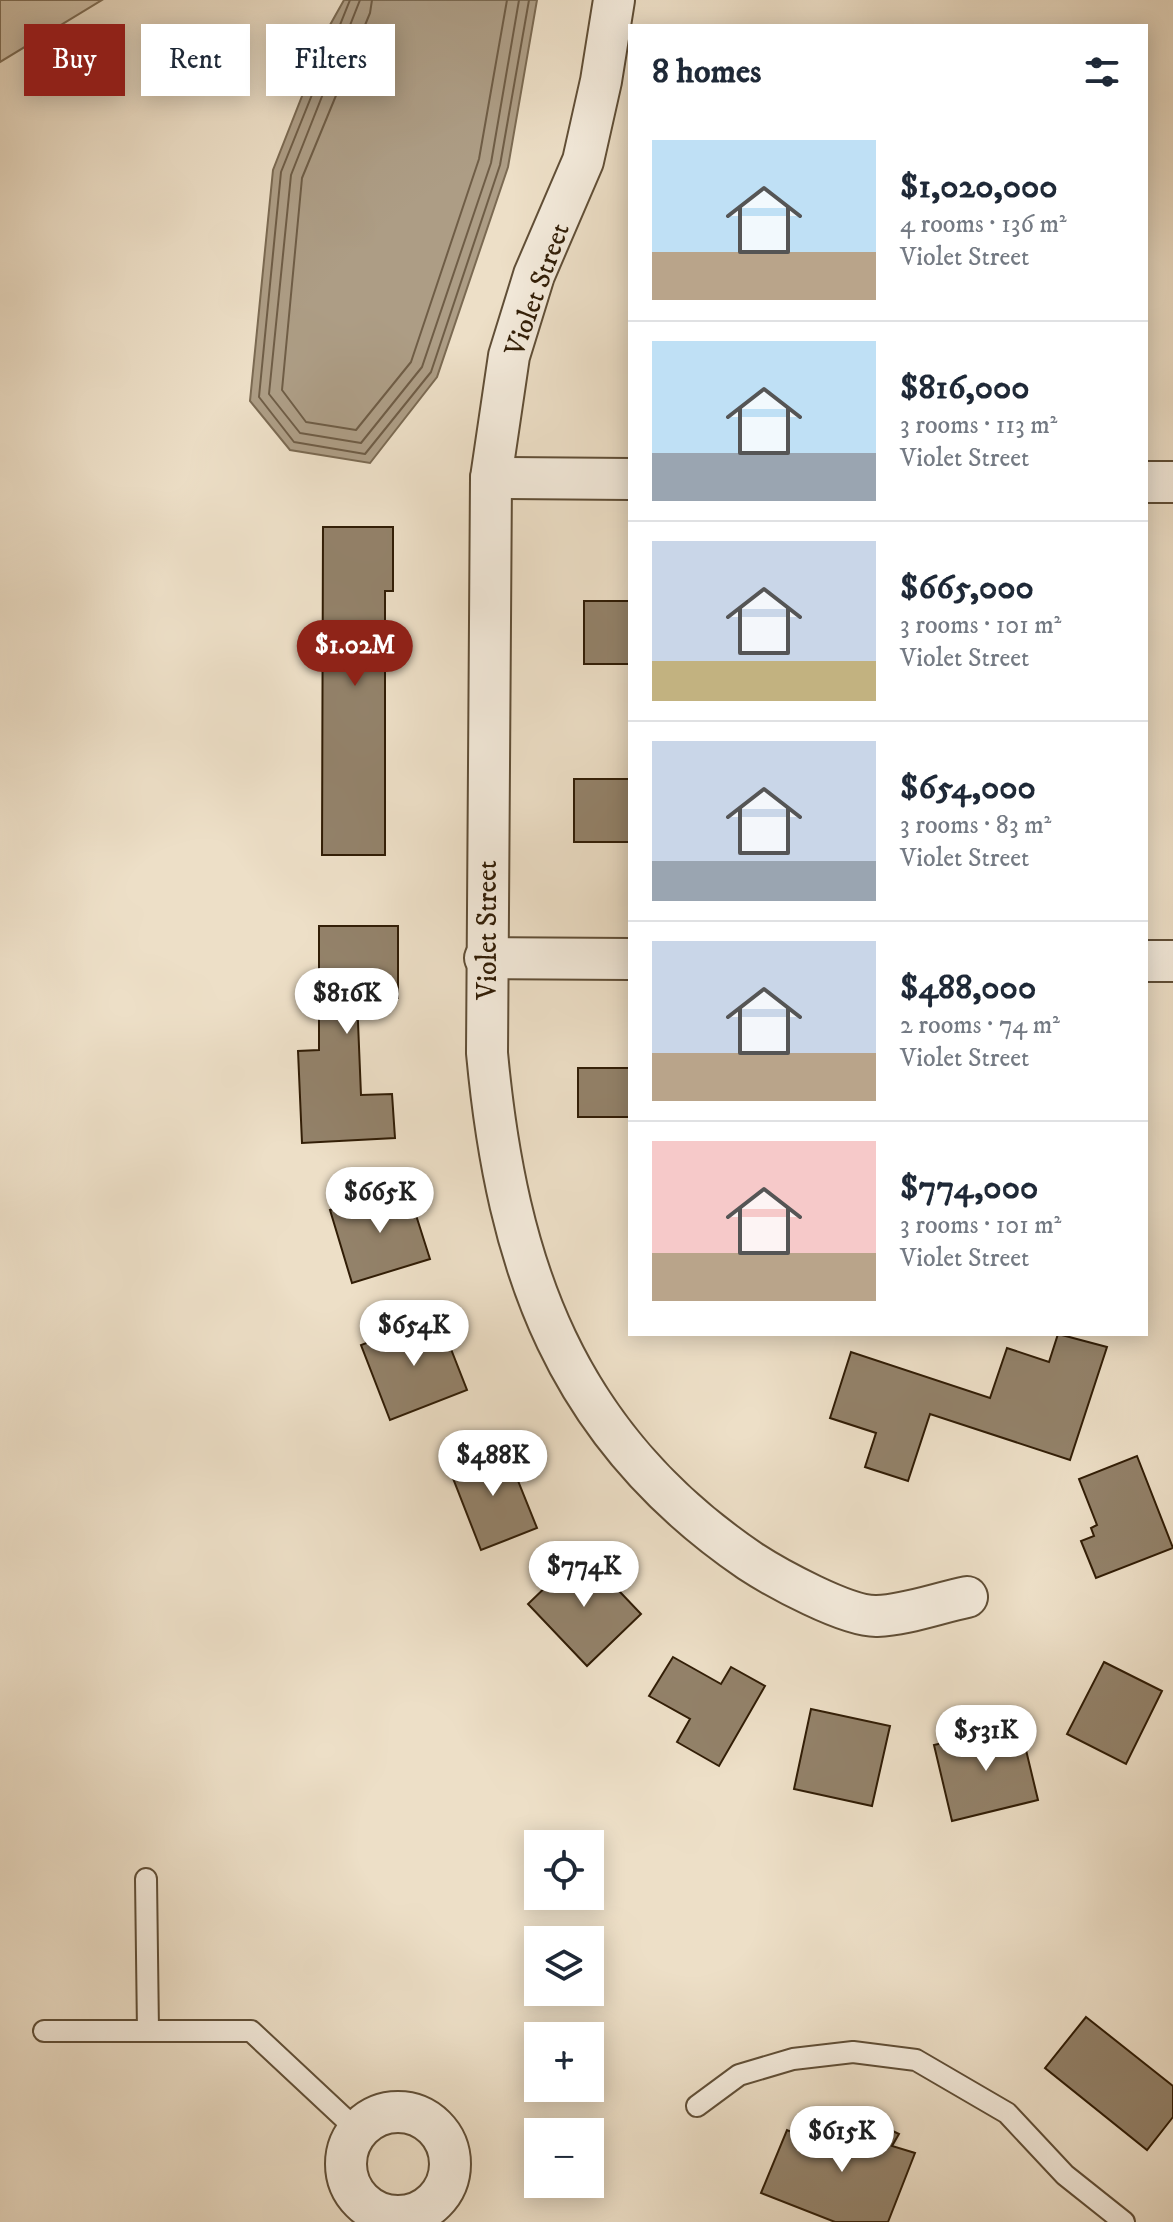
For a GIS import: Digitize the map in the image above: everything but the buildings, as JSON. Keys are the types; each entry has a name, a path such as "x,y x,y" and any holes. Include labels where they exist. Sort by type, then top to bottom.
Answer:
{"street":[{"name":"Violet Street","path":"614,0 601,81 583,161 534,275 509,356 491,478 485,958 493,1113 508,1203 529,1277 555,1340 587,1398 624,1450 661,1491 709,1533 766,1572 820,1598 875,1616 967,1597"},
{"path":"491,478 628,479"},
{"path":"1148,482 1173,482"},
{"path":"485,958 628,959"},
{"path":"1148,961 1173,961"},
{"path":"400,2113 428,2121 440,2134 451,2165 447,2183 425,2209 410,2219 371,2209 357,2196 348,2179 346,2160 358,2131 373,2119 400,2113"}],"lane":[{"path":"146,1879 148,2031"},
{"path":"44,2031 251,2031 358,2131"},
{"path":"697,2106 739,2075 793,2059 853,2052 916,2060 1007,2113 1065,2175 1124,2222"}],"shaded area":[{"path":"0,0 102,0 63,24 24,24 24,47 0,62"}],"water":[{"path":"344,0 537,0 508,167 437,377 370,463 290,450 250,401 273,170 302,96 395,96 395,24 331,24"}]}
